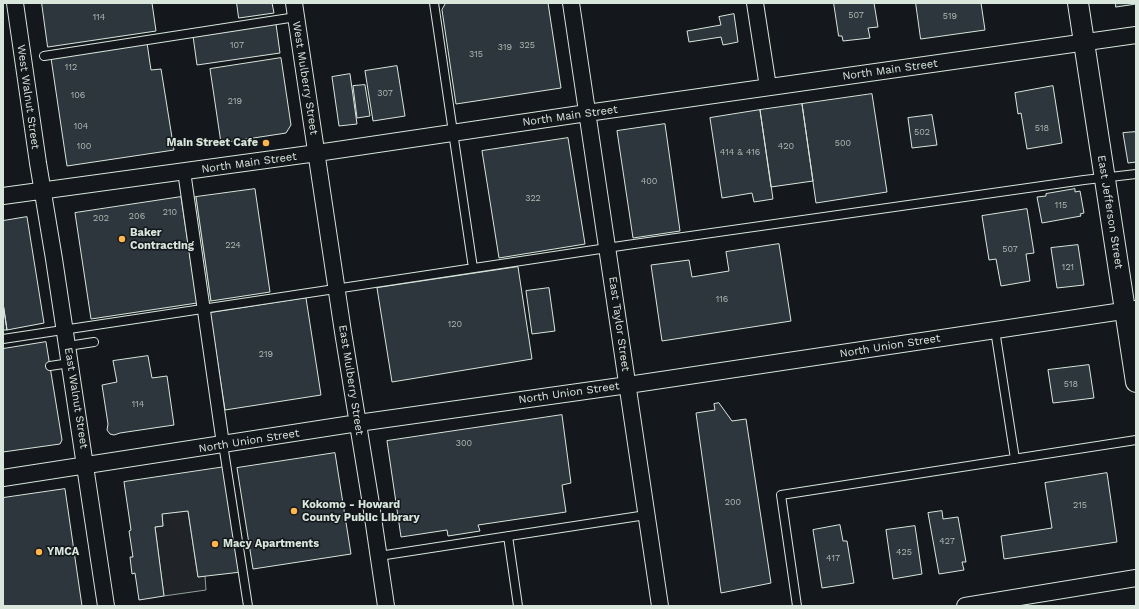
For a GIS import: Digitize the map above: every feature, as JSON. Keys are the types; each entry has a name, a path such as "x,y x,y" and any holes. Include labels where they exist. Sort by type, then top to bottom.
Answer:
{"street":[{"name":"West Walnut Street","path":"15,3 42,191"},
{"name":"East Taylor Street","path":"571,3 660,606"},
{"path":"755,3 768,87"},
{"name":"East Jefferson Street","path":"1078,3 1104,178 1131,310 1136,382"},
{"name":"West Mulberry Street","path":"295,10 317,154"},
{"name":"North Main Street","path":"3,196 317,154 587,113 1136,35"},
{"name":"East Mulberry Street","path":"317,154 386,606"},
{"path":"184,171 223,444"},
{"name":"East Walnut Street","path":"42,191 68,346 106,606"},
{"name":"North Union Street","path":"3,478 223,444 1131,310"},
{"path":"965,606 1136,578"}],"lane":[{"path":"434,3 473,268"},
{"path":"44,56 295,10"},
{"path":"3,339 608,248 1068,182 1136,174"},
{"path":"995,330 1015,459"},
{"path":"68,346 94,342"},
{"path":"50,366 70,362"},
{"path":"797,606 781,495 1136,440"},
{"path":"223,444 248,606"},
{"path":"379,556 646,515"},
{"path":"508,536 518,606"}],"shaded area":[{"path":"196,197 211,301 197,303 181,200"},
{"path":"188,511 198,577 205,576 206,590 164,596 155,527 163,526 162,514"}],"building":[{"path":"42,3 152,3 156,31 48,47"},
{"path":"237,3 272,3 274,13 239,18"},
{"path":"446,3 548,3 561,88 456,104 442,10"},
{"path":"834,3 874,3 878,27 868,28 870,38 843,41 842,36 839,36"},
{"path":"916,3 981,3 985,30 921,39"},
{"path":"1116,3 1136,3 1136,4 1116,7"},
{"path":"734,14 738,42 723,45 721,37 689,42 687,31 721,25 719,17"},
{"path":"276,24 280,53 197,65 193,36"},
{"path":"147,43 151,70 161,69 174,150 67,166 51,58"},
{"path":"281,58 291,125 286,133 221,143 210,69"},
{"path":"397,66 405,116 373,121 365,71"},
{"path":"350,74 357,124 339,126 332,77"},
{"path":"365,85 370,116 357,118 353,86"},
{"path":"1053,86 1062,143 1027,149 1021,113 1018,114 1015,93"},
{"path":"872,94 887,192 816,203 802,104"},
{"path":"802,104 813,181 771,187 760,110"},
{"path":"760,110 773,199 754,202 752,193 722,198 710,118"},
{"path":"932,115 937,145 912,148 908,118"},
{"path":"665,124 680,231 633,238 617,131"},
{"path":"1136,132 1136,162 1128,163 1123,133"},
{"path":"568,138 585,244 499,258 482,151"},
{"path":"255,189 270,292 211,301 196,197"},
{"path":"1075,189 1075,192 1080,191 1084,213 1080,214 1081,216 1042,223 1037,197"},
{"path":"181,197 197,303 91,319 75,213"},
{"path":"1027,209 1034,253 1026,254 1030,281 1001,286 996,259 989,260 982,216"},
{"path":"27,217 44,323 7,330 3,303 3,221"},
{"path":"779,244 791,321 662,341 651,265 689,260 692,277 729,271 726,252"},
{"path":"1078,245 1084,285 1057,288 1051,248"},
{"path":"518,267 532,359 392,382 377,288"},
{"path":"549,288 555,331 532,334 526,291"},
{"path":"306,298 321,395 225,410 210,313"},
{"path":"3,303 7,330 3,330"},
{"path":"46,342 62,440 60,444 3,452 3,349"},
{"path":"148,356 152,378 167,376 174,425 114,435 110,434 107,430 108,424 102,385 117,382 113,361"},
{"path":"1089,365 1094,398 1053,403 1048,370"},
{"path":"719,403 732,421 746,419 771,583 721,593 696,413 715,410 714,404"},
{"path":"562,415 571,483 562,485 566,512 478,525 480,531 448,536 447,530 401,537 387,441"},
{"name":"Kokomo - Howard County Public Library","path":"335,453 351,554 253,569 237,468"},
{"name":"Macy Apartments","path":"225,467 241,572 198,577 188,511 162,514 163,526 155,527 164,596 139,600 135,573 132,574 130,557 133,557 129,531 131,530 124,482"},
{"path":"1107,473 1117,542 1004,559 1001,536 1052,528 1045,483"},
{"name":"YMCA","path":"65,489 82,606 3,606 3,498"},
{"path":"942,511 943,519 958,517 966,562 962,562 964,570 939,574 928,513"},
{"path":"840,525 843,541 847,541 854,583 822,588 813,530"},
{"path":"915,526 922,574 893,579 886,530"}],"place":[{"name":"Main Street Cafe","path":"266,143"},
{"name":"Baker Contracting","path":"122,239"},
{"name":"Kokomo - Howard County Public Library","path":"294,511"},
{"name":"Macy Apartments","path":"215,544"},
{"name":"YMCA","path":"39,552"}]}
